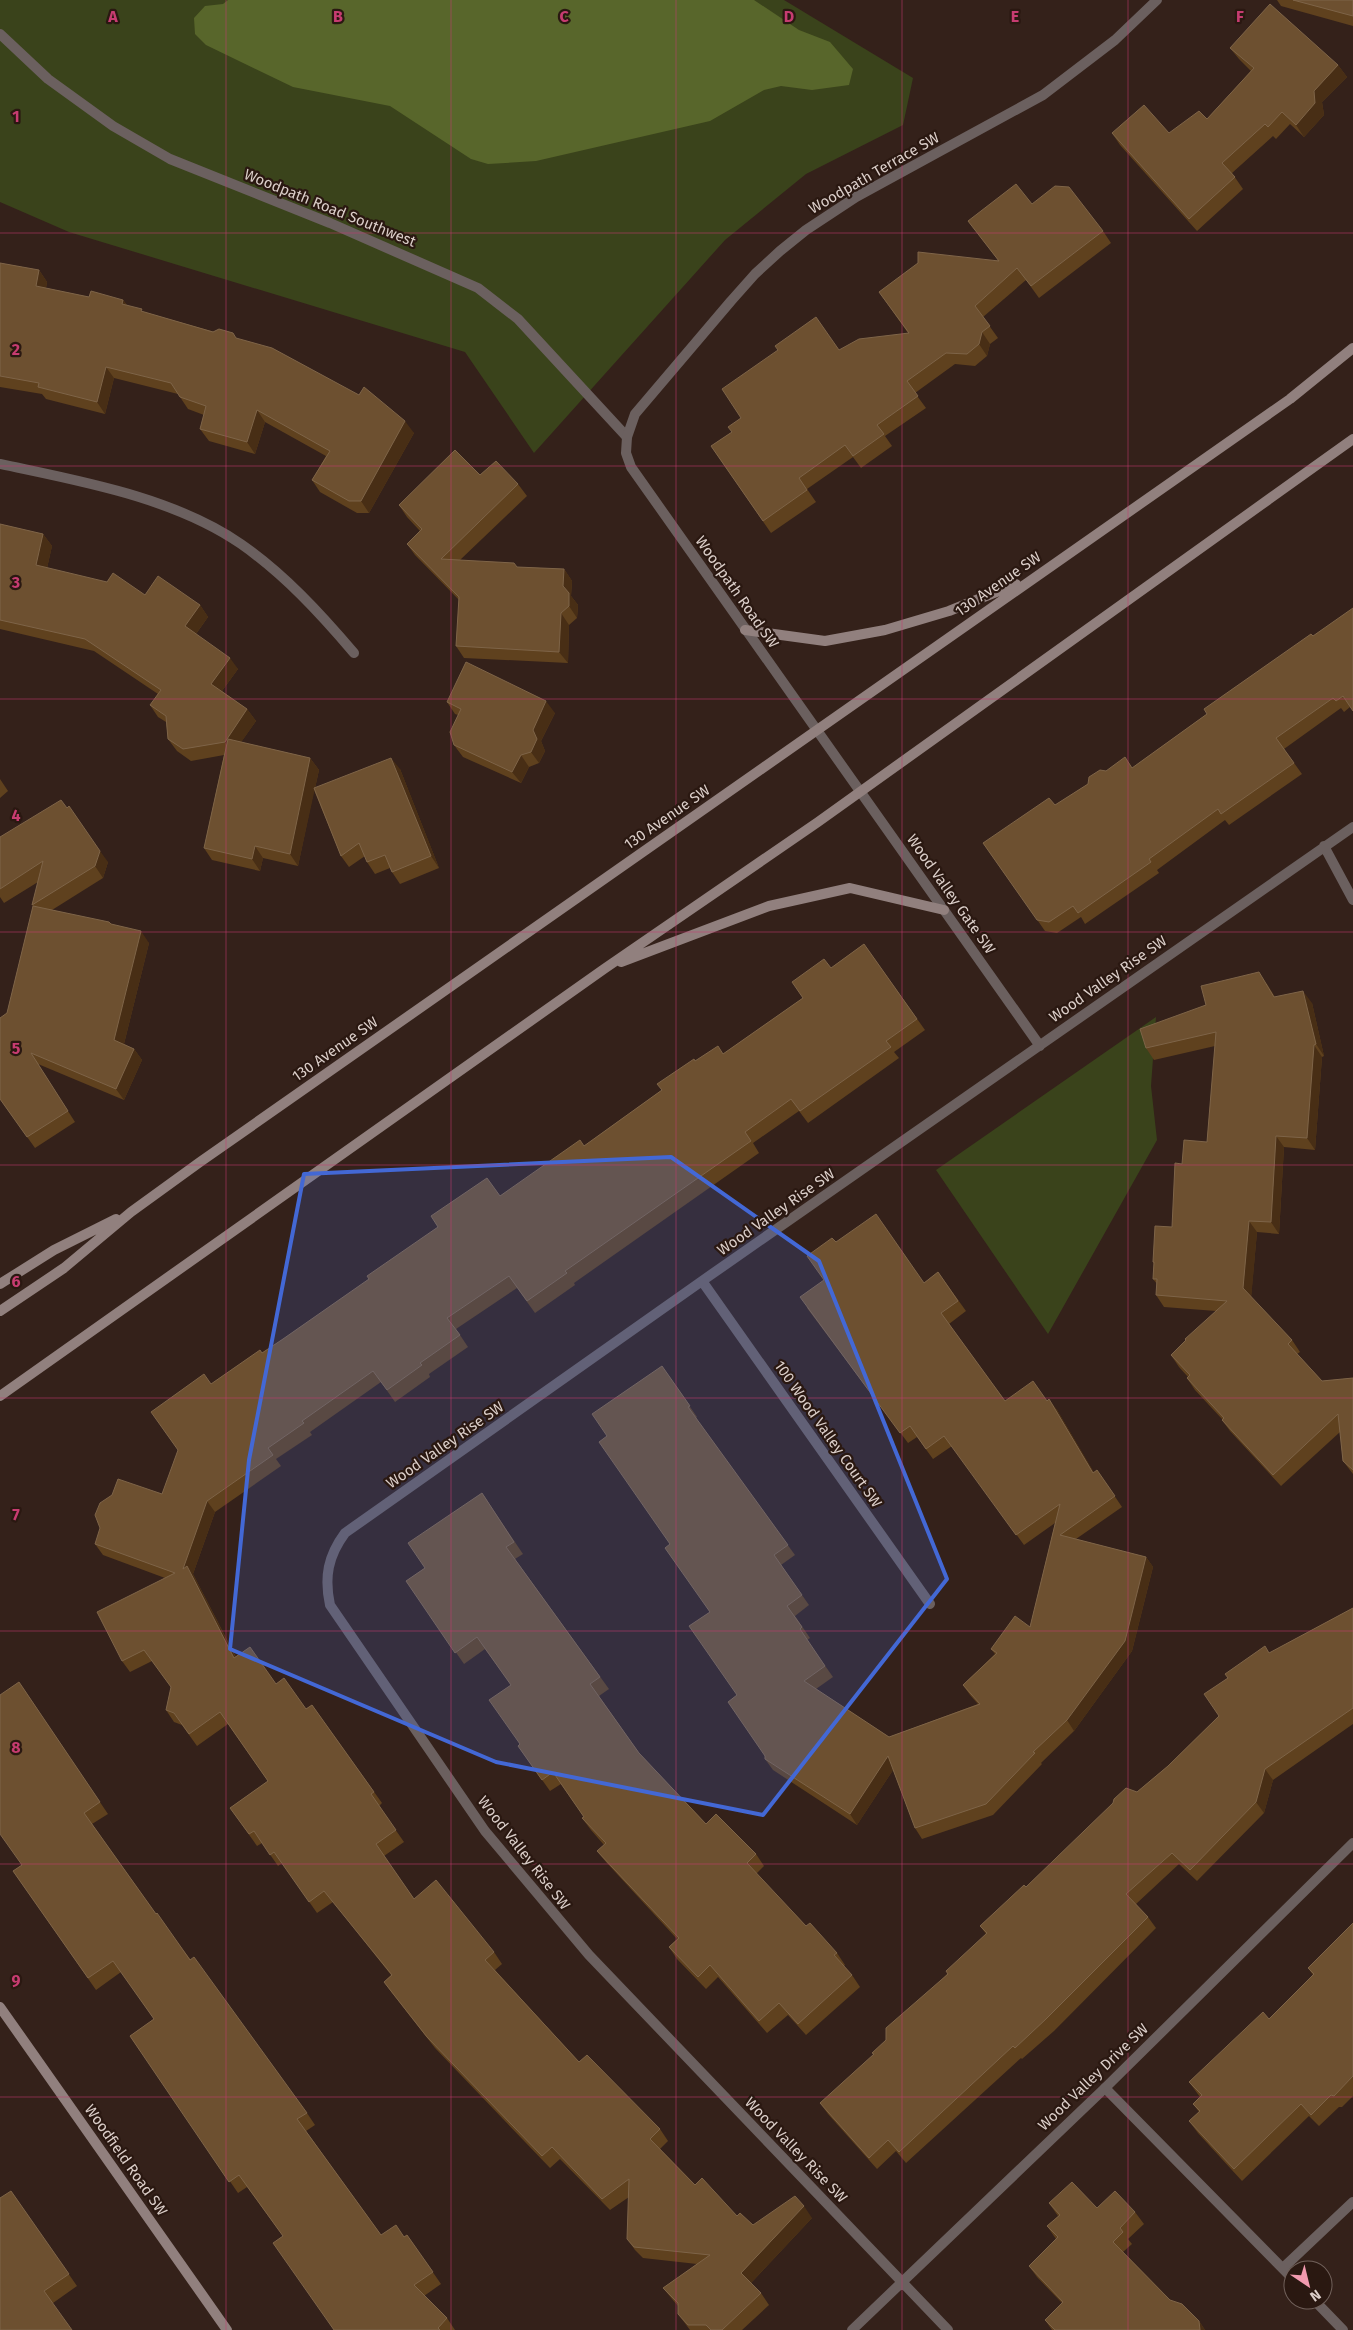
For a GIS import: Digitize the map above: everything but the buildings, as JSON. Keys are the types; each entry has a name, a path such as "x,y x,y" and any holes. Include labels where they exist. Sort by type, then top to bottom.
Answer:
{"street":[{"name":"Woodpath Terrace SW","path":"627,437 636,414 654,389 755,274 800,236 864,192 1043,95 1081,68 1115,40 1158,0"},
{"name":"Woodpath Road Southwest","path":"0,34 48,79 113,126 170,159 330,223 478,288 518,319 627,437"},
{"name":"130 Avenue SW","path":"0,1311 64,1268 131,1212 1033,577 1290,399 1353,348"},
{"name":"Woodpath Road SW","path":"627,437 626,453 631,468 837,759"},
{"path":"0,1396 604,969 860,792 1353,440"},
{"path":"0,464 119,492 189,516 241,544 312,604 354,653"},
{"path":"745,630 825,641 885,630 950,611 1033,577"},
{"name":"Wood Valley Gate SW","path":"837,759 1040,1046"},
{"name":"Wood Valley Rise SW","path":"948,2330 589,1955 485,1831 330,1605 326,1589 330,1558 345,1533 702,1281 1324,846 1353,828"},
{"path":"1324,846 1353,900"},
{"path":"604,969 769,906 850,888 944,910"},
{"path":"0,1284 54,1250 131,1212"},
{"name":"100 Wood Valley Court SW","path":"702,1281 930,1604"},
{"name":"Wood Valley Drive SW","path":"852,2330 1105,2088 1353,1843"},
{"name":"Woodfield Road SW","path":"0,2007 227,2330"},
{"path":"1105,2088 1283,2268"},
{"path":"1291,2260 1353,2202"},
{"path":"1324,2310 1343,2330"}],"highlighted area":[{"path":"671,1157 819,1261 947,1579 763,1815 496,1762 230,1649 249,1460 304,1174"}],"green space":[{"path":"0,0 784,0 913,78 903,125 806,174 725,240 534,453 465,352 69,232 0,202"},
{"path":"228,0 754,0 799,30 830,42 853,69 849,85 812,90 781,86 764,90 710,121 536,161 488,164 471,159 390,106 293,87 206,45 195,34 194,18 205,6 223,4"},
{"path":"1156,1017 1151,1086 1157,1140 1048,1334 936,1170"}]}
